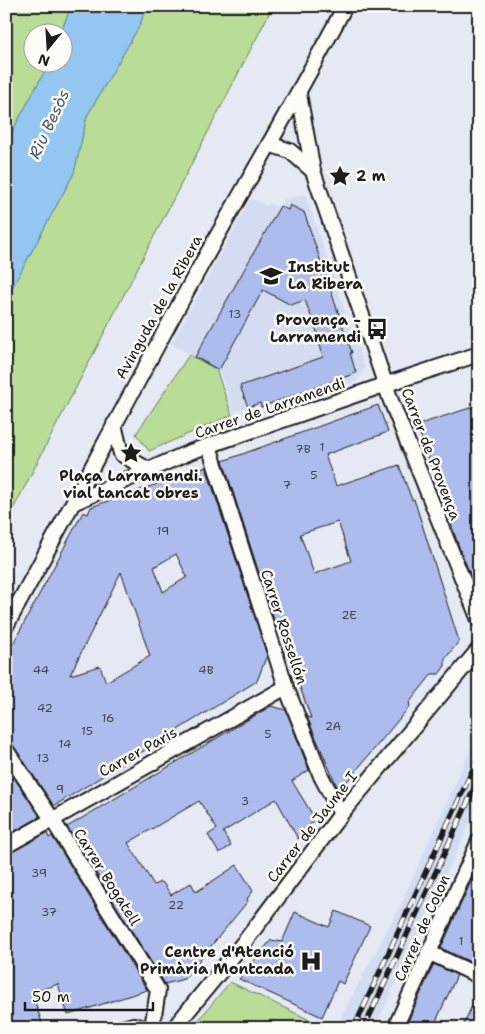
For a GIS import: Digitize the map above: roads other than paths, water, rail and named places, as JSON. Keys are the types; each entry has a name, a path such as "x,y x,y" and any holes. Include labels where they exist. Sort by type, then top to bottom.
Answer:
{"street":[{"name":"Avinguda de la Ribera","path":"6,626 75,502 114,424 269,144 299,94 345,6"},
{"name":"Carrer de Provença","path":"299,94 313,171 387,384 391,401 479,620"},
{"path":"269,144 290,151 313,171"},
{"name":"Carrer de Larramendi","path":"75,502 209,446 479,354"},
{"path":"114,424 121,454 149,470"},
{"name":"Carrer Rossellón","path":"209,446 286,687 321,776 341,814"},
{"name":"Carrer de Jaume I","path":"174,1028 245,941 341,814 479,649"},
{"name":"Carrer Paris","path":"6,846 286,687"},
{"name":"Carrer Bogatell","path":"6,750 52,819 158,990 152,1028"},
{"name":"Carrer de Colon","path":"395,1028 479,841"},
{"path":"428,952 479,976"},
{"path":"122,1028 134,1025 144,1028"}],"water":[{"name":"Riu Besòs","path":"71,6 146,6 140,25 87,116 74,173 6,299 6,143 44,72 72,72 72,22 65,22"}],"railway":[{"path":"354,1028 479,756"},
{"path":"364,1028 479,778"}],"place":[{"name":"2 m","path":"340,176"},
{"name":"Institut La Ribera","path":"271,276"},
{"name":"Provença - Larramendi","path":"377,329"},
{"name":"Plaça Larramendi. vial tancat obres","path":"131,453"},
{"name":"Centre d'Atenció Primària Montcada","path":"311,961"}]}
